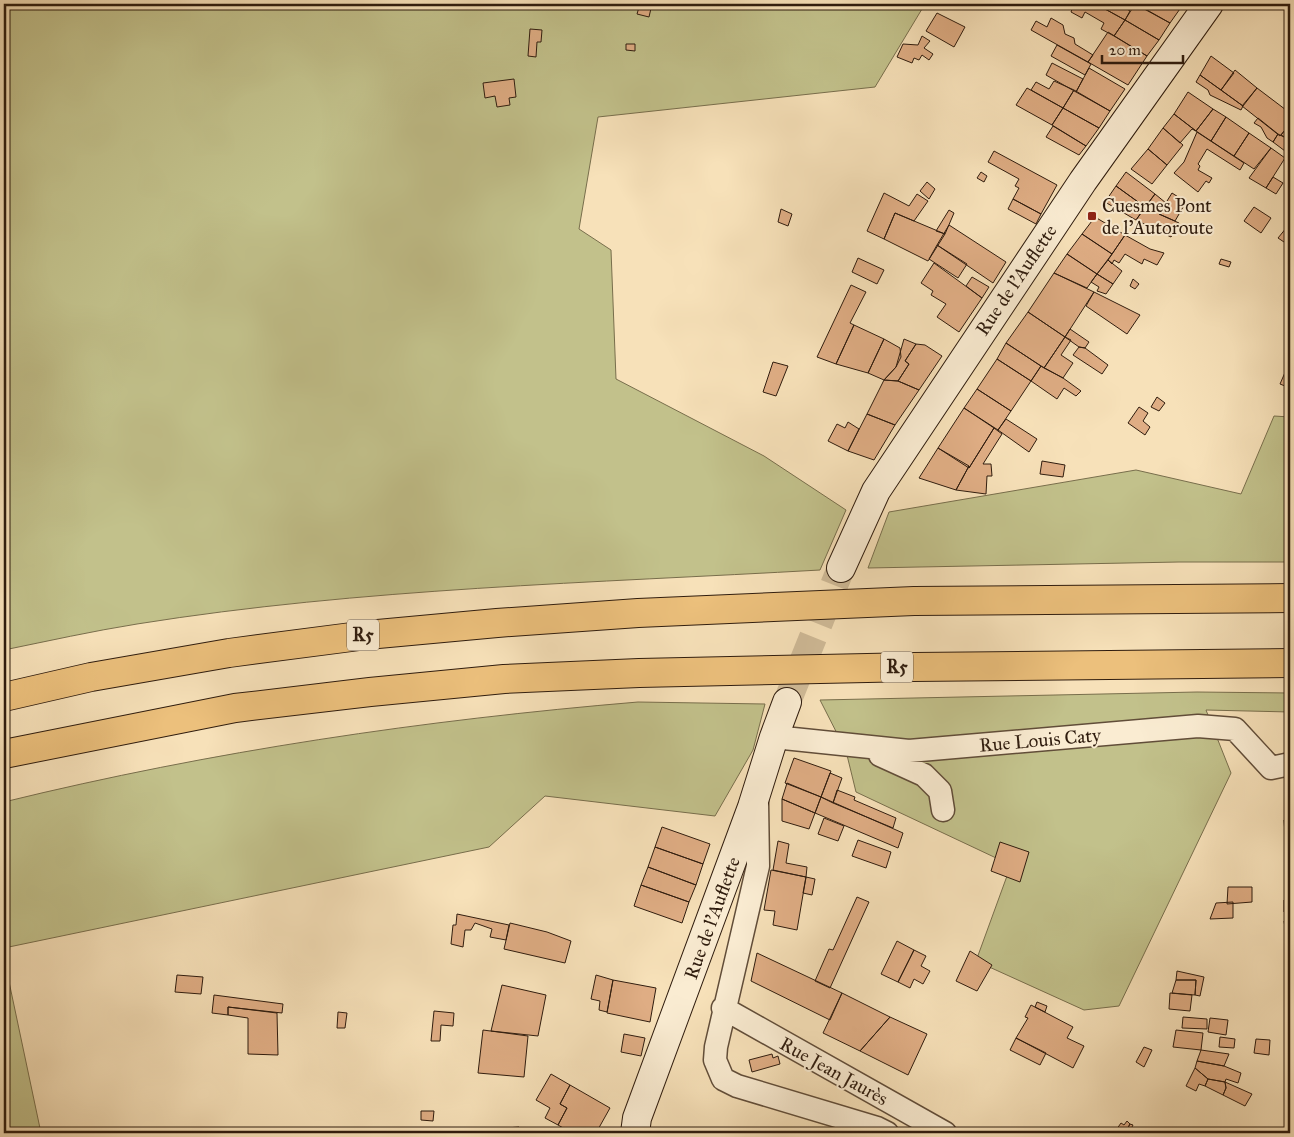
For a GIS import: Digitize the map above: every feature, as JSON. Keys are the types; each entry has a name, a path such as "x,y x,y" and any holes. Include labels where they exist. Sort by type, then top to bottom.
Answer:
{"highway":[{"name":"R5","path":"4,697 91,677 229,653 367,635 638,613 914,601 1290,598"},
{"name":"R5","path":"4,754 235,708 370,692 504,680 639,673 914,667 1290,664"},
{"path":"4,689 91,677"}],"street":[{"name":"Rue de l'Auflette","path":"842,568 876,491 1083,181 1209,4"},
{"name":"Rue de l'Auflette","path":"632,1128 670,1034 787,702"},
{"name":"Rue Louis Caty","path":"774,737 860,748 909,751 1198,726 1235,730 1271,768 1290,764"},
{"path":"860,748 924,775 940,791 943,810"},
{"name":"Rue Jean Jaurès","path":"757,790 758,866 723,1008 715,1060 723,1079 737,1086 877,1128 886,1133"},
{"name":"Rue Jean Jaurès","path":"723,1008 945,1133"}],"shaded area":[{"path":"4,4 925,4 875,87 598,117 579,229 611,250 616,379 764,456 846,510 820,570 478,588 307,602 137,624 4,650"},
{"path":"1274,416 1290,417 1290,562 1179,562 868,568 889,512 1136,470 1241,494"},
{"path":"1197,692 1290,693 1290,712 1206,710 1231,773 1119,1006 1084,1010 976,961 1011,865 856,792 846,751 820,700"},
{"path":"638,702 765,704 753,750 715,816 545,796 489,847 4,948 4,802 161,767 319,740 478,718"},
{"path":"4,958 41,1133 4,1133"}],"building":[{"path":"640,4 652,4 649,17 637,14"},
{"path":"1074,4 1096,4 1125,20 1114,36 1101,29 1104,23 1085,12 1082,18 1071,12"},
{"path":"1096,4 1119,4 1130,11 1125,20"},
{"path":"1135,4 1170,23 1159,40 1125,20"},
{"path":"1141,4 1178,4 1182,6 1170,23 1140,6"},
{"path":"937,13 965,27 954,47 926,31"},
{"path":"1051,18 1063,25 1065,34 1074,38 1075,44 1093,55 1088,62 1031,30 1036,21 1047,27"},
{"path":"1125,20 1159,40 1147,56 1114,36"},
{"path":"530,29 542,30 541,42 537,42 536,57 528,56"},
{"path":"1108,32 1147,56 1128,85 1088,62"},
{"path":"922,36 930,41 924,48 933,54 929,60 922,55 919,60 914,58 912,63 897,57 903,44 918,45"},
{"path":"626,44 635,44 635,51 626,50"},
{"path":"1057,45 1091,64 1085,75 1051,56"},
{"path":"1211,56 1234,73 1221,90 1200,75"},
{"path":"1052,63 1083,79 1076,92 1046,75"},
{"path":"1089,68 1125,89 1110,111 1076,92"},
{"path":"1235,70 1257,88 1243,106 1221,90"},
{"path":"1200,75 1243,106 1241,110 1210,95 1208,90 1196,82"},
{"path":"514,79 516,97 509,98 510,105 497,107 495,96 485,98 483,83"},
{"path":"1054,81 1074,90 1063,108 1031,90 1036,82 1049,89"},
{"path":"1027,88 1063,108 1052,125 1016,105"},
{"path":"1257,88 1290,113 1290,124 1280,136 1242,106"},
{"path":"1074,90 1110,111 1099,128 1063,108"},
{"path":"1188,92 1213,109 1196,131 1174,114"},
{"path":"1063,108 1099,128 1086,146 1052,125"},
{"path":"1213,109 1226,117 1211,141 1196,131"},
{"path":"1174,114 1196,131 1192,129 1180,143 1163,128"},
{"path":"1226,117 1249,133 1234,156 1211,141"},
{"path":"1258,118 1278,134 1273,142 1267,138 1261,127 1254,123"},
{"path":"1290,124 1290,140 1281,135"},
{"path":"1053,126 1086,146 1079,155 1046,137"},
{"path":"1163,128 1183,145 1167,165 1148,149"},
{"path":"1197,132 1244,163 1240,170 1207,149 1198,164 1200,166 1198,170 1212,178 1209,183 1206,181 1198,192 1174,173 1184,162"},
{"path":"1249,133 1271,148 1254,169 1234,156"},
{"path":"1278,134 1290,140 1289,154 1273,142"},
{"path":"1271,148 1285,158 1266,188 1249,178"},
{"path":"1148,149 1167,165 1152,184 1131,169"},
{"path":"994,151 1057,185 1041,214 1013,199 1019,188 1015,186 1019,179 988,162"},
{"path":"981,172 987,176 984,182 977,178"},
{"path":"1126,172 1155,194 1145,207 1116,186"},
{"path":"1273,177 1283,183 1276,194 1266,188"},
{"path":"927,182 935,189 929,199 920,191"},
{"path":"1116,186 1145,207 1136,220 1105,202"},
{"path":"884,193 909,206 917,194 928,201 914,221 895,213 884,239 867,231"},
{"path":"1172,193 1186,202 1175,221 1159,214"},
{"path":"1155,194 1166,203 1159,214 1179,223 1171,237 1136,220"},
{"path":"1013,199 1041,214 1036,224 1008,209"},
{"path":"1254,207 1271,218 1261,233 1244,221"},
{"path":"781,209 792,214 788,226 778,222"},
{"path":"949,210 954,213 945,234 936,231"},
{"path":"895,213 945,234 928,261 884,239"},
{"path":"1095,217 1125,235 1112,254 1082,234"},
{"path":"949,225 1006,262 993,283 937,245"},
{"path":"1287,227 1290,229 1290,235 1284,242 1278,238"},
{"path":"1082,234 1112,254 1097,274 1067,254"},
{"path":"1125,235 1150,249 1164,253 1157,265 1144,259 1142,264 1125,254 1119,263 1114,260 1112,264 1108,260"},
{"path":"937,245 967,264 958,278 929,259"},
{"path":"1067,254 1097,274 1087,288 1054,273"},
{"path":"858,258 884,270 877,284 852,272"},
{"path":"1221,259 1231,262 1229,267 1219,264"},
{"path":"1108,260 1122,271 1113,284 1097,274"},
{"path":"934,263 982,298 959,332 937,317 946,304 931,295 933,291 921,283"},
{"path":"1054,273 1094,292 1065,337 1028,312"},
{"path":"1097,274 1113,284 1106,294 1097,291 1099,287 1091,282"},
{"path":"972,277 989,287 982,298 966,286"},
{"path":"1133,279 1139,284 1135,289 1130,286"},
{"path":"851,285 866,292 850,323 854,325 836,364 817,357"},
{"path":"1094,292 1140,315 1127,334 1086,306"},
{"path":"1028,312 1065,337 1044,368 1006,343"},
{"path":"854,325 884,339 868,373 836,364"},
{"path":"1070,329 1089,342 1085,348 1079,347 1065,337"},
{"path":"1065,337 1071,340 1061,355 1073,363 1063,378 1044,368"},
{"path":"884,339 900,348 901,357 896,367 884,380 868,373"},
{"path":"904,339 916,344 905,361 909,364 898,381 884,380 896,367"},
{"path":"1006,343 1041,366 1031,381 997,359"},
{"path":"916,344 925,345 942,356 919,390 898,381 909,364 905,361"},
{"path":"1079,347 1085,348 1108,365 1102,374 1073,355"},
{"path":"997,359 1031,381 1011,411 977,389"},
{"path":"1290,361 1290,388 1280,384"},
{"path":"773,362 788,366 776,396 763,392"},
{"path":"1041,366 1081,391 1076,396 1064,388 1057,399 1031,381"},
{"path":"884,380 898,381 919,390 895,425 867,414"},
{"path":"977,389 1011,411 998,430 964,408"},
{"path":"1157,397 1165,403 1159,411 1151,407"},
{"path":"1139,407 1148,413 1143,421 1150,427 1145,435 1128,423"},
{"path":"964,408 994,428 969,468 938,448"},
{"path":"867,414 895,425 874,460 848,451"},
{"path":"1006,419 1037,439 1029,452 998,430"},
{"path":"848,422 859,429 848,451 828,441 837,424 845,428"},
{"path":"994,428 1002,434 983,464 991,464 992,476 987,476 986,494 956,490 969,466 969,468"},
{"path":"938,448 969,466 956,490 919,478"},
{"path":"1042,461 1065,465 1063,477 1040,474"},
{"path":"794,758 831,771 821,797 785,783"},
{"path":"830,773 842,778 833,803 821,797"},
{"path":"787,783 821,797 815,813 782,799"},
{"path":"837,790 855,797 854,800 896,818 893,828 833,803"},
{"path":"821,797 903,833 898,848 815,813"},
{"path":"782,799 815,813 809,829 782,821"},
{"path":"824,818 844,826 838,841 818,834"},
{"path":"1290,819 1290,833 1285,834 1284,820"},
{"path":"662,827 710,844 703,864 655,847"},
{"path":"858,840 891,852 886,868 852,856"},
{"path":"778,841 789,844 786,863 807,867 806,877 773,870"},
{"path":"1000,842 1029,852 1020,882 991,871"},
{"path":"655,847 703,864 696,885 648,867"},
{"path":"648,867 696,885 689,902 641,885"},
{"path":"771,870 806,877 797,930 773,925 775,911 764,910"},
{"path":"806,877 815,879 812,895 803,893"},
{"path":"641,885 689,902 682,923 634,906"},
{"path":"1228,887 1252,887 1252,902 1227,904"},
{"path":"857,897 869,902 830,988 815,981 829,949 833,950"},
{"path":"1284,900 1290,900 1290,912 1284,912"},
{"path":"1233,902 1233,918 1210,919 1216,903"},
{"path":"457,914 509,925 506,940 490,937 492,929 475,923 471,930 465,930 463,947 451,944 453,925 456,925"},
{"path":"1284,921 1290,921 1290,928 1285,928"},
{"path":"510,923 547,932 571,941 565,963 504,949"},
{"path":"897,941 914,950 898,982 881,974"},
{"path":"914,950 926,956 921,966 930,971 923,984 914,979 910,988 898,982"},
{"path":"970,951 992,965 977,991 956,981"},
{"path":"757,953 842,993 830,1020 751,981"},
{"path":"1177,971 1204,977 1200,996 1195,995 1196,980 1176,980"},
{"path":"177,975 203,977 201,994 175,992"},
{"path":"596,975 613,980 607,1012 599,1010 600,1001 591,999"},
{"path":"613,980 656,988 650,1022 607,1013"},
{"path":"1176,980 1196,980 1195,995 1172,993"},
{"path":"502,985 546,995 538,1036 491,1031"},
{"path":"842,993 890,1017 860,1051 823,1033"},
{"path":"1170,993 1192,995 1190,1011 1169,1009"},
{"path":"214,995 283,1004 282,1013 228,1007 228,1015 212,1013"},
{"path":"1037,1002 1047,1006 1045,1012 1035,1007"},
{"path":"1031,1005 1073,1027 1067,1038 1084,1046 1073,1068 1016,1038 1028,1018 1025,1017"},
{"path":"228,1007 277,1013 278,1055 248,1054 248,1018 228,1015"},
{"path":"434,1011 454,1013 453,1026 441,1025 440,1041 431,1041"},
{"path":"338,1012 347,1013 345,1028 337,1028"},
{"path":"890,1017 927,1034 908,1075 860,1051"},
{"path":"1183,1017 1207,1019 1207,1029 1182,1028"},
{"path":"1210,1018 1228,1020 1226,1035 1208,1032"},
{"path":"483,1030 528,1036 524,1077 478,1073"},
{"path":"1176,1030 1203,1033 1201,1050 1173,1047"},
{"path":"624,1034 645,1038 641,1056 621,1052"},
{"path":"1220,1037 1235,1039 1234,1048 1219,1047"},
{"path":"1016,1038 1046,1053 1040,1065 1010,1050"},
{"path":"1256,1039 1270,1040 1269,1055 1254,1053"},
{"path":"1144,1047 1152,1050 1144,1067 1136,1062"},
{"path":"1201,1050 1229,1054 1224,1066 1197,1061"},
{"path":"772,1054 773,1058 778,1056 780,1064 752,1072 749,1060"},
{"path":"1197,1061 1224,1066 1241,1073 1238,1083 1226,1079 1225,1082 1208,1079 1195,1068"},
{"path":"1195,1068 1208,1079 1205,1086 1199,1084 1196,1091 1186,1086"},
{"path":"551,1074 570,1085 560,1104 567,1108 558,1125 545,1118 550,1108 536,1100"},
{"path":"1208,1079 1225,1082 1226,1088 1223,1095 1205,1086"},
{"path":"1225,1082 1252,1094 1245,1106 1223,1095 1226,1088"},
{"path":"570,1085 610,1108 596,1133 572,1133 558,1125 567,1108 560,1104"},
{"path":"421,1111 434,1111 433,1121 421,1120"},
{"path":"1127,1121 1130,1124 1125,1133 1114,1133 1121,1123 1124,1125"},
{"path":"1130,1124 1133,1125 1131,1129 1136,1133 1125,1133"},
{"path":"519,1127 519,1133 506,1133 506,1128"}],"tunnel":[{"path":"787,702 841,568"}],"place":[{"name":"Cuesmes Pont de l'Autoroute","path":"1092,216"}]}
